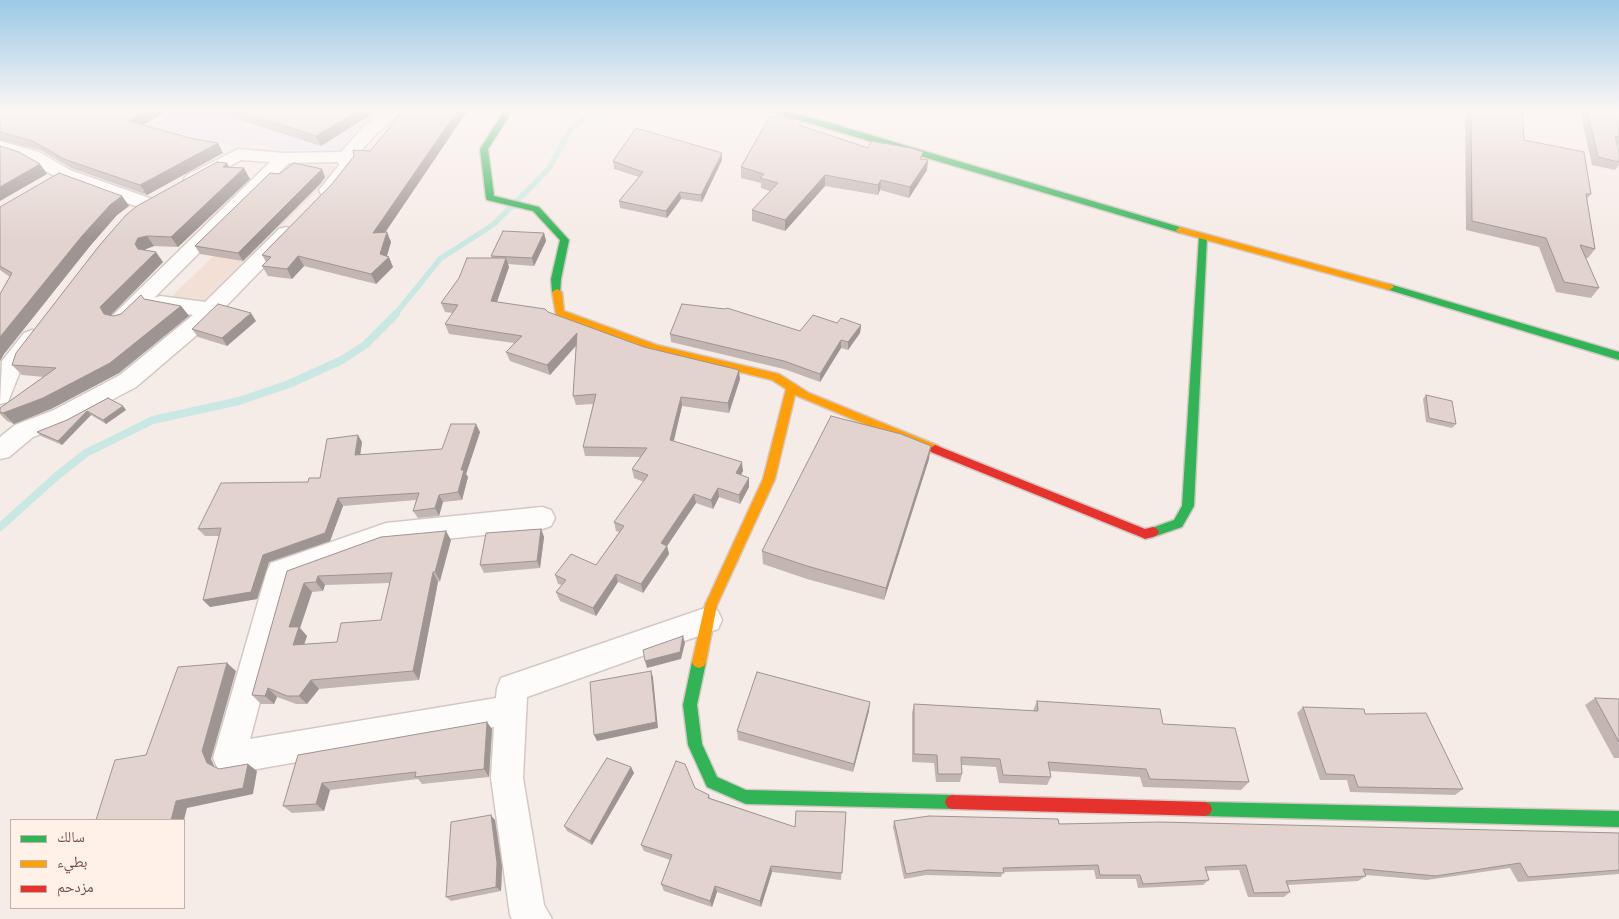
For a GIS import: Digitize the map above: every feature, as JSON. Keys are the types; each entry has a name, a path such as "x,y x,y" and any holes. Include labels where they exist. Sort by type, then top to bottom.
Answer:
{"street":[{"path":"23,153 33,156 56,179 163,196"},
{"path":"131,216 238,154 284,158 346,157 350,153"},
{"path":"484,153 490,198 536,210 565,240 556,279 559,313 655,348 775,377 805,396 1145,534 1178,524 1188,506 1203,237"},
{"path":"920,153 1203,237 1387,286 1619,356"},
{"path":"0,450 24,431 62,416 128,381 210,310 307,211 348,165 346,157"},
{"path":"121,318 284,158"},
{"path":"162,255 184,256"},
{"path":"160,303 210,310"},
{"path":"0,396 14,361 42,325"},
{"path":"792,387 769,479 711,605 690,705 695,745 712,782 746,797 1619,819"},
{"path":"510,710 229,758 281,571 386,534 542,518"},
{"path":"534,919 528,915 507,778 512,688 708,620"}],"shaded area":[{"path":"309,163 340,167 203,306 168,300"}],"building":[{"path":"0,153 21,153 40,164 0,187"},
{"path":"53,153 200,153 140,185 64,159"},
{"path":"353,153 428,153 373,233 387,232 380,254 389,257 371,274 298,256 287,269 262,266 271,257 262,255 332,184 354,156"},
{"path":"619,153 722,153 701,195 680,192 666,211 619,201 643,172 613,161"},
{"path":"749,153 923,153 920,159 928,160 910,187 881,180 878,185 825,175 785,220 752,210 778,183 760,178 764,174 741,167"},
{"path":"1471,153 1584,153 1591,194 1586,194 1595,249 1580,245 1599,288 1564,282 1546,238 1472,221"},
{"path":"1597,153 1619,153 1619,162 1598,157"},
{"path":"217,162 227,163 223,167 244,168 171,237 147,236 138,238 135,244 138,249 156,252 100,307 104,314 113,316 121,314 141,295 144,299 181,306 110,363 43,398 3,413 0,412 0,408 56,368 12,365 16,353 99,246 126,215 137,206"},
{"path":"294,163 322,169 238,253 195,246 270,173 279,174"},
{"path":"59,173 122,196 110,205 82,236 0,337 0,294 12,273 0,266 0,207"},
{"path":"503,231 544,233 532,258 491,256"},
{"path":"467,258 506,258 491,301 545,309 548,312 644,347 739,370 728,403 681,397 670,440 742,462 736,473 749,478 739,495 718,488 711,500 694,494 661,543 667,546 641,584 616,574 593,608 556,592 566,580 555,575 571,554 596,565 624,526 614,522 648,475 632,469 647,448 583,447 596,394 573,396 577,333 547,365 506,352 522,336 445,324 458,305 441,303 459,278"},
{"path":"218,304 251,313 222,338 192,329"},
{"path":"682,304 727,308 800,331 813,315 837,323 841,318 861,325 848,342 841,340 820,374 784,361 670,334"},
{"path":"1426,395 1452,401 1456,424 1429,418"},
{"path":"108,398 123,406 103,420 87,411 58,441 37,432 67,420"},
{"path":"831,416 901,434 931,446 886,588 807,566 762,551"},
{"path":"451,424 476,424 461,470 464,470 458,492 439,495 435,508 413,511 419,493 338,498 325,533 263,555 251,592 203,600 221,528 198,529 221,483 308,482 309,478 320,478 327,439 358,435 355,455 442,449"},
{"path":"541,529 537,561 480,565 486,533"},
{"path":"446,531 435,572 433,572 413,671 311,680 299,696 287,696 268,688 265,696 252,695 287,571 381,537","holes":["392,573 381,620 341,623 337,642 293,645 299,627 289,627 304,583 316,582 318,576"]},
{"path":"683,636 680,652 645,661 643,650"},
{"path":"227,663 202,751 207,763 219,769 248,764 243,788 176,801 171,819 96,819 115,760 146,755 178,667"},
{"path":"651,671 656,722 594,735 590,682"},
{"path":"757,672 870,702 854,764 737,731"},
{"path":"1595,698 1619,699 1619,742"},
{"path":"1037,701 1160,709 1163,724 1235,728 1249,782 1150,779 1146,769 1048,762 1051,777 1003,775 1000,759 961,757 962,774 938,774 937,755 914,754 914,704 1038,711"},
{"path":"1303,707 1364,709 1365,714 1426,713 1463,789 1358,787 1354,775 1326,774"},
{"path":"487,722 484,769 415,777 416,772 322,783 316,804 283,806 298,755"},
{"path":"607,758 631,767 590,841 564,826"},
{"path":"676,761 685,764 695,788 709,795 708,798 795,827 796,811 846,812 842,873 771,866 760,901 715,886 710,901 661,884 672,855 641,845"},
{"path":"491,815 497,863 496,887 446,897 451,822"},
{"path":"929,816 1058,819 1059,824 1160,822 1619,833 1619,870 1528,877 1520,863 1436,876 1363,869 1366,876 1286,881 1290,892 1254,893 1246,865 1205,867 1209,880 1143,884 1140,875 1100,875 1098,865 1003,868 1004,873 928,870 906,874 894,821"}],"waterway":[{"path":"394,316 440,259 494,224 550,167 558,153"},
{"path":"0,527 58,475 86,453 153,420 239,401 289,384 342,360 365,345 394,316"}],"traffic: fast":[{"path":"484,153 490,198 536,209 565,240 556,279 557,292"},
{"path":"921,153 1180,230"},
{"path":"1153,532 1178,524 1188,506 1203,237"},
{"path":"1389,287 1619,356"},
{"path":"699,662 690,705 695,745 712,782 746,797 952,802"},
{"path":"1205,809 1619,819"}],"traffic: slow":[{"path":"1180,230 1389,287"},
{"path":"557,292 559,313 655,348 775,377 805,396 935,449"},
{"path":"699,662 711,605 769,479 792,387"}],"traffic: jam":[{"path":"935,449 1145,534 1153,532"},
{"path":"952,802 1205,809"}]}
